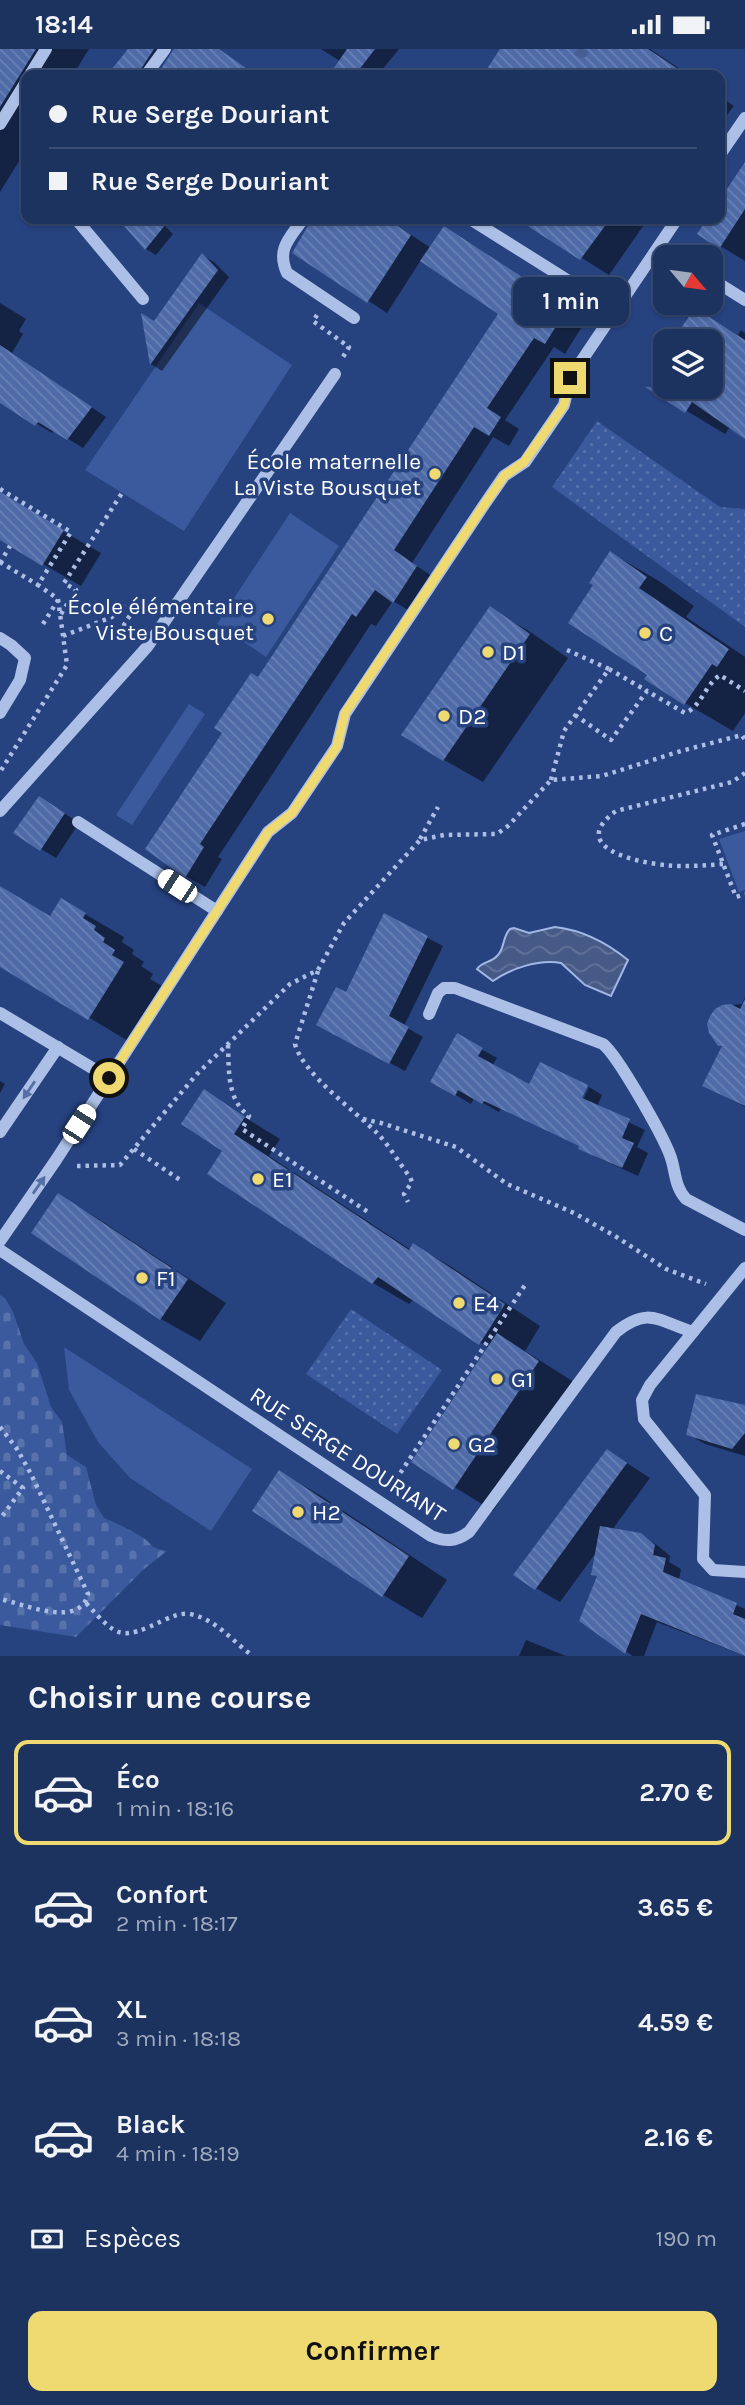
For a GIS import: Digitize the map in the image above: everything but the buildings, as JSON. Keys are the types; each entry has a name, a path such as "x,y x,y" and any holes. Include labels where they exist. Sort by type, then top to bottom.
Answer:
{"street":[{"path":"33,70 46,49"},
{"path":"150,70 165,49"},
{"path":"0,124 21,90"},
{"path":"725,147 745,118"},
{"path":"80,224 143,299"},
{"path":"300,224 283,249 281,261 287,273 354,318"},
{"path":"478,224 615,310"},
{"path":"660,245 674,224"},
{"path":"0,1241 268,832 292,813 337,746 345,713 504,476 524,462 564,405 570,378 653,255"},
{"path":"723,286 745,300"},
{"path":"0,811 146,647 335,374"},
{"path":"0,638 25,658 20,680 0,713"},
{"path":"78,822 216,911"},
{"path":"429,1014 438,993 444,988 455,988 603,1044 616,1057 667,1148 680,1193 686,1199 745,1230"},
{"path":"0,1013 109,1078"},
{"path":"0,1132 58,1047"},
{"name":"RUE SERGE DOURIANT","path":"0,1250 430,1536 442,1541 452,1541 469,1532 616,1332 628,1322 644,1316 659,1318 693,1332"},
{"path":"745,1268 650,1385 642,1400 644,1419 705,1495 703,1559 713,1570 745,1572"}],"path":[{"path":"313,321 349,348 343,356"},
{"path":"0,489 71,532 38,585"},
{"path":"60,615 76,590 64,583 122,493"},
{"path":"0,772 66,665 58,599 0,563 10,546"},
{"path":"43,624 58,599"},
{"path":"63,636 112,617 121,605 132,612 124,625 141,635"},
{"path":"567,650 609,669 685,713 692,710 712,680 720,675 745,691"},
{"path":"420,840 444,835 497,834 508,826 551,780 564,731 609,669"},
{"path":"575,715 611,740 647,691"},
{"path":"551,780 602,776 742,735 745,740"},
{"path":"723,864 683,867 641,861 612,852 602,845 598,837 599,828 605,819 616,811 732,782 745,773"},
{"path":"408,1202 404,1194 412,1182 410,1177 380,1136 326,1086 298,1054 295,1044 318,970 344,923 420,840 438,807"},
{"path":"745,824 712,835 736,897 745,894"},
{"path":"70,1167 120,1165 197,1074 290,984 318,970"},
{"path":"228,1044 230,1085 238,1108 249,1117 242,1129 371,1214"},
{"path":"363,1119 456,1147 507,1184 574,1213 666,1269 727,1291"},
{"path":"134,1149 183,1182"},
{"path":"381,1502 525,1285"},
{"path":"0,1427 31,1474 88,1594 86,1603 75,1612 64,1614 0,1599"},
{"path":"0,1471 23,1488 0,1517"},
{"path":"86,1603 117,1633 127,1635 177,1614 192,1614 215,1624 253,1656"}],"green space":[{"path":"199,303 292,365 184,531 85,470"},
{"path":"597,421 720,507 745,509 745,627 552,487"},
{"path":"290,513 339,546 266,657 217,624"},
{"path":"189,704 205,714 132,825 116,815"},
{"path":"745,831 745,890 739,892 719,839"},
{"path":"0,1295 5,1298 13,1312 24,1344 37,1363 51,1407 62,1422 67,1455 86,1467 96,1505 104,1518 142,1537 154,1547 167,1551 144,1569 76,1637 0,1625"},
{"path":"351,1309 442,1370 397,1434 306,1374"},
{"path":"64,1347 252,1469 211,1531 130,1478 98,1442 69,1390"}],"water":[{"path":"555,927 594,938 628,960 611,996 585,985 561,963 544,962 526,966 493,981 477,969 500,953 510,929 529,933"}],"tunnel":[{"path":"577,49 582,52 584,49"}],"place":[{"name":"École maternelle La Viste Bousquet","path":"435,474"},
{"name":"École élémentaire Viste Bousquet","path":"268,619"},
{"name":"C","path":"645,633"},
{"name":"D1","path":"488,652"},
{"name":"D2","path":"444,716"},
{"name":"E1","path":"258,1179"},
{"name":"F1","path":"142,1278"},
{"name":"E4","path":"459,1303"},
{"name":"G1","path":"497,1379"},
{"name":"G2","path":"454,1444"},
{"name":"H2","path":"298,1512"}],"route":[{"path":"109,1078 268,832 292,813 337,746 345,713 484,505 504,476 524,462 564,405 570,378"}]}
